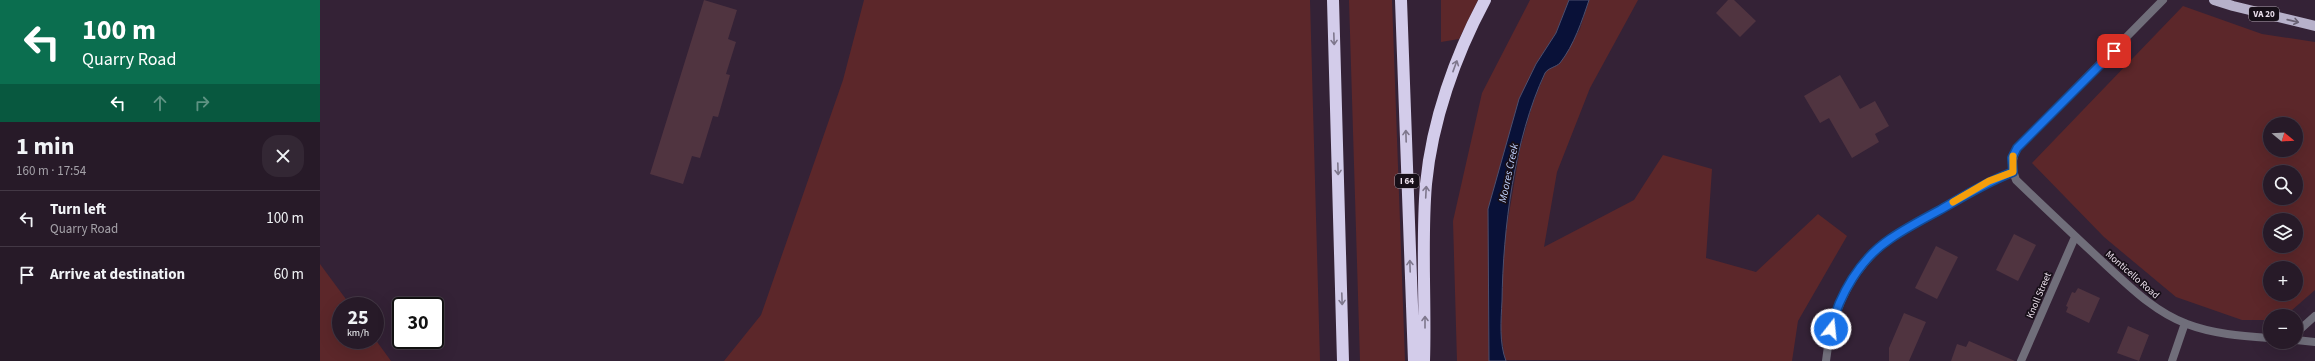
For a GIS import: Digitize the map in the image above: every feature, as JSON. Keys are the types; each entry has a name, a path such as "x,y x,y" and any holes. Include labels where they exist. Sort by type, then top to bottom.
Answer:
{"highway":[{"path":"1333,0 1344,361"},
{"name":"I 64","path":"1402,0 1414,361"},
{"path":"1424,361 1424,215 1426,184 1431,152 1454,68 1485,0"}],"main road":[{"name":"VA 20","path":"2214,0 2315,26"}],"street":[{"path":"1826,361 1834,316 1844,293 1857,272 1874,253 1889,239 1989,181 2013,172 2012,158 2017,148 2163,0"},
{"name":"Monticello Road","path":"2013,172 2016,180 2075,237 2140,296 2161,311 2185,323 2224,334 2263,337"},
{"name":"Knoll Street","path":"2021,361 2075,237"},
{"path":"2303,327 2315,316"},
{"path":"2172,361 2185,323"},
{"path":"2303,341 2315,342"}],"shaded area":[{"path":"864,0 1310,0 1320,361 724,361 761,315 843,80"},
{"path":"1349,0 1392,0 1405,361 1360,361"},
{"path":"1441,0 1478,0 1459,39 1441,42"},
{"path":"1530,0 1569,0 1556,33 1536,64 1488,209 1489,361 1457,361 1453,221 1482,93"},
{"path":"1589,0 1638,0 1590,88 1557,172 1544,247 1634,200 1663,155 1712,169 1706,258 1756,272 1818,214 1847,236 1798,321 1792,361 1505,360 1501,331 1503,249 1520,149 1532,106 1546,71 1559,64 1580,29"},
{"path":"2183,6 2262,34 2315,42 2315,290 2303,300 2303,261 2263,261 2263,301 2302,301 2293,309 2263,309 2263,320 2242,320 2176,297 2104,237 2032,163"},
{"path":"320,264 344,297 332,297 332,349 382,349 391,361 320,361"}],"water":[{"name":"Moores Creek","path":"1569,0 1589,0 1577,33 1565,56 1560,63 1545,73 1525,126 1512,185 1505,244 1501,331 1502,347 1506,361 1489,361 1488,209 1519,99 1536,64 1556,33"}],"building":[{"path":"704,0 737,10 728,39 736,42 726,74 730,75 718,117 713,116 700,158 692,156 683,184 650,174"},
{"path":"1728,0 1734,0 1756,21 1740,37 1716,13"},
{"path":"1840,75 1860,109 1875,101 1889,126 1875,134 1879,142 1852,158 1829,118 1820,123 1804,96"},
{"path":"2014,234 2036,245 2018,281 1996,270"},
{"path":"1936,246 1958,257 1937,299 1915,288"},
{"path":"2078,288 2100,298 2089,323 2066,312 2068,307 2066,306 2072,292 2075,293"},
{"path":"1904,313 1926,322 1909,361 1889,361 1889,348"},
{"path":"2128,326 2149,335 2139,361 2117,353"},
{"path":"1969,341 2015,361 1951,361 1957,344 1966,347"}],"slow traffic":[{"path":"1953,202 1989,181 2013,172 2013,156"}],"route":[{"path":"1831,329 1834,316 1844,293 1857,272 1874,253 1889,239 1989,181 2013,172 2012,158 2017,148 2105,62 2114,51"}]}
